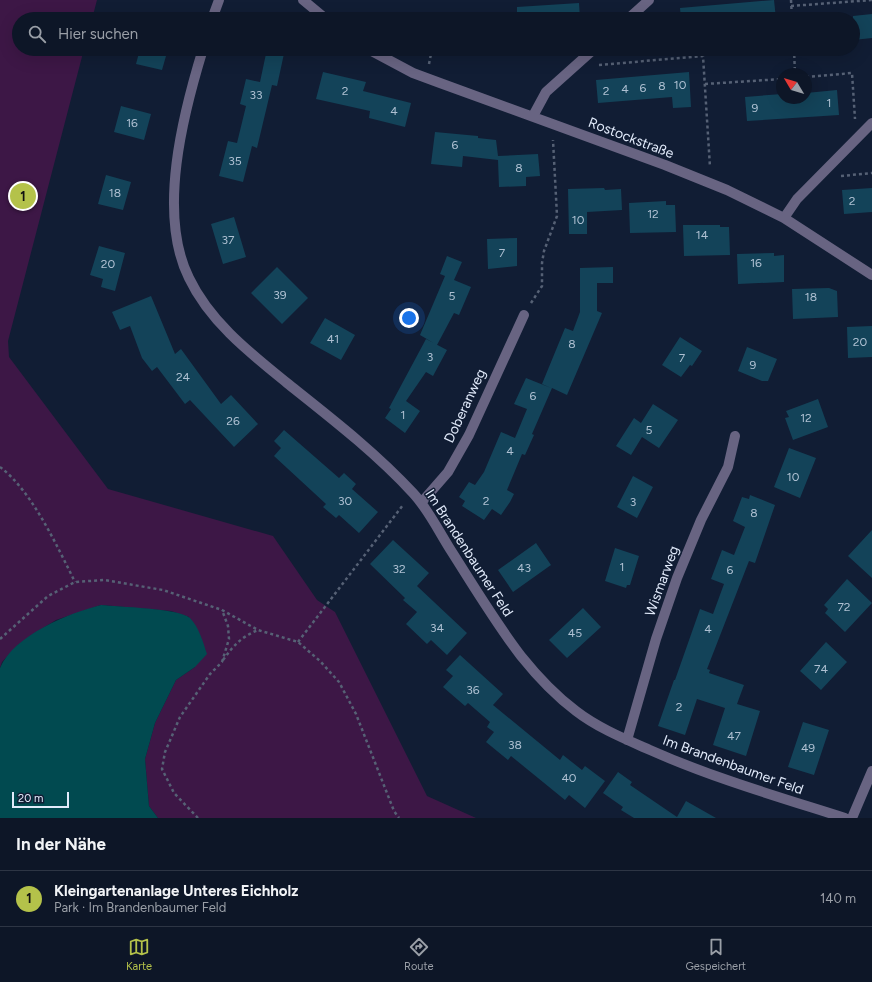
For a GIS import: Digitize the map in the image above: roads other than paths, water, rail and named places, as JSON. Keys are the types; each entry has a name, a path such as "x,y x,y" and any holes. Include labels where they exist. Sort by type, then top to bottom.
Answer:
{"street":[{"path":"215,12 219,0"},
{"path":"303,0 318,12"},
{"path":"636,12 649,0"},
{"name":"Im Brandenbaumer Feld","path":"201,56 193,79 180,141 173,195 178,246 188,278 207,307 226,331 251,354 374,454 414,494 488,609 523,657 546,684 577,711 627,740 688,767 845,818"},
{"name":"Rostockstraße","path":"381,56 413,73 552,123 711,184 784,218 872,275"},
{"path":"533,116 546,92 586,56"},
{"path":"784,218 797,198 872,123"},
{"name":"Doberanweg","path":"421,503 448,472 469,435 524,314"},
{"name":"Wismarweg","path":"627,740 656,640 677,578 701,520 728,467 735,436"},
{"path":"852,818 872,771"}],"place":[{"name":"Kleingartenanlage Unteres Eichholz","path":"23,196"}]}
